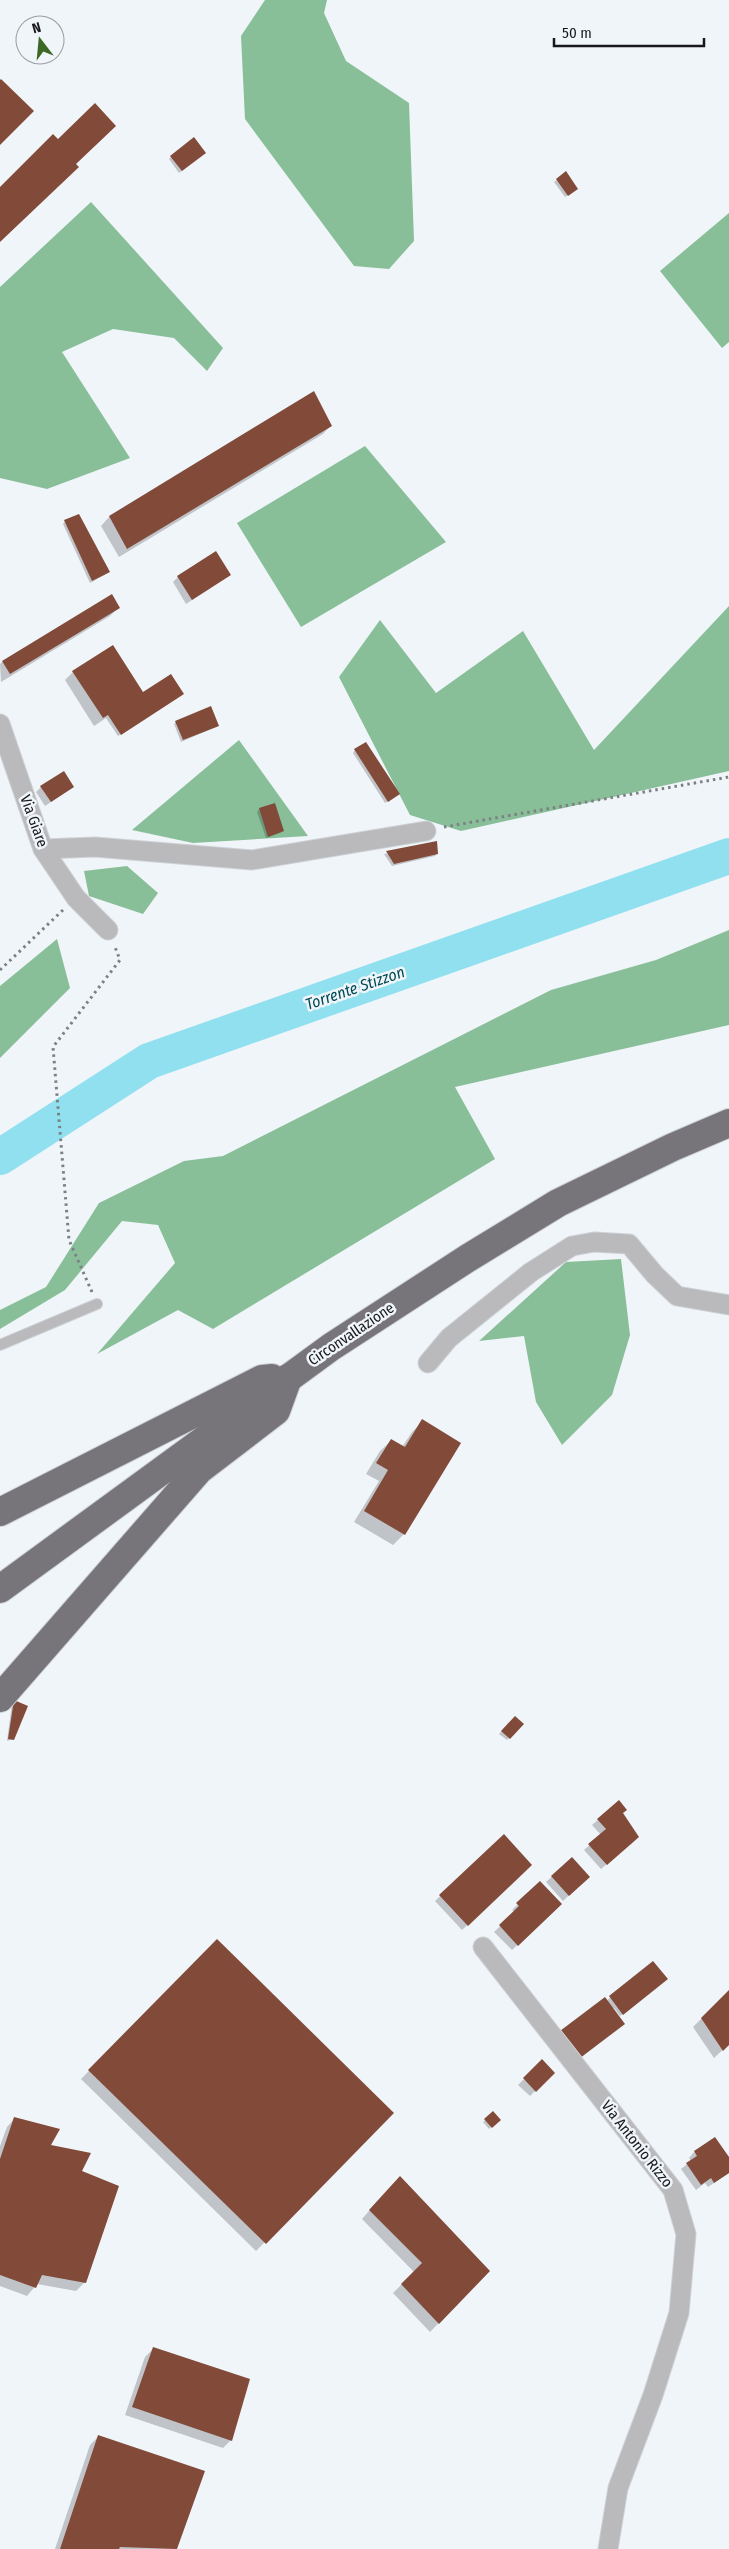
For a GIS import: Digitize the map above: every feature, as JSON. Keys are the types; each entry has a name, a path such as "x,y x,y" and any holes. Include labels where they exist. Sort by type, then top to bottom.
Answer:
{"highway":[{"name":"Circonvallazione","path":"0,1589 331,1347 444,1273 558,1203 673,1147 729,1123"},
{"path":"0,1512 262,1379 288,1378 276,1411 199,1470 0,1698"}],"street":[{"name":"Via Giare","path":"0,724 43,849 76,898 108,930"},
{"path":"43,849 95,847 252,860 426,831"},
{"path":"428,1363 449,1338 531,1272 572,1246 594,1242 629,1244 654,1275 678,1296 729,1305"},
{"name":"Via Antonio Rizzo","path":"483,1947 673,2190 686,2234 679,2313 654,2395 618,2488 608,2549"}],"lane":[{"path":"0,1346 97,1304"}],"path":[{"path":"426,831 729,777"},
{"path":"0,970 76,898"},
{"path":"97,1304 69,1240 53,1047 120,960 108,930"}],"green space":[{"path":"265,0 327,0 324,13 346,61 409,103 414,241 389,269 354,266 245,119 241,36"},
{"path":"91,202 223,348 207,371 174,338 113,329 62,352 130,458 47,489 0,478 0,287"},
{"path":"729,213 729,342 722,348 660,271"},
{"path":"365,446 446,542 301,627 237,523"},
{"path":"729,606 729,771 461,831 410,815 339,677 380,620 436,693 523,631 594,750"},
{"path":"239,740 308,836 193,843 132,830"},
{"path":"127,866 158,893 143,914 89,896 84,871"},
{"path":"729,930 729,1025 455,1087 495,1159 213,1329 178,1310 97,1354 175,1263 158,1225 122,1221 65,1290 0,1329 0,1310 46,1287 99,1203 184,1161 223,1156 551,990 656,960"},
{"path":"57,939 70,988 0,1058 0,986"},
{"path":"621,1259 630,1335 612,1395 562,1445 536,1402 524,1336 479,1341 566,1262"}],"building":[{"path":"0,80 34,111 0,145"},
{"path":"95,103 116,126 76,164 79,167 0,242 0,187 53,134 58,139"},
{"path":"194,137 206,153 182,171 170,156"},
{"path":"566,171 578,189 568,196 556,179"},
{"path":"314,391 332,426 127,549 109,516"},
{"path":"79,514 110,572 92,581 64,520"},
{"path":"216,551 231,575 192,600 177,576"},
{"path":"112,594 120,608 10,674 2,661"},
{"path":"113,645 143,692 171,674 184,694 121,735 108,715 103,718 72,671"},
{"path":"211,706 219,726 183,740 175,721"},
{"path":"366,742 400,794 388,802 354,749"},
{"path":"64,771 74,787 51,802 40,786"},
{"path":"275,803 284,831 268,837 259,808"},
{"path":"437,841 438,854 394,864 386,851"},
{"path":"422,1419 461,1443 405,1535 364,1511 388,1470 376,1463 391,1439 405,1447"},
{"path":"14,1700 28,1706 14,1740 8,1739"},
{"path":"515,1716 524,1724 510,1739 501,1731"},
{"path":"619,1800 627,1810 623,1813 639,1837 607,1865 588,1844 606,1829 597,1819"},
{"path":"504,1834 532,1865 468,1926 439,1895"},
{"path":"572,1857 590,1877 569,1896 551,1876"},
{"path":"540,1881 562,1904 518,1946 499,1925 519,1906 516,1903"},
{"path":"217,1939 394,2113 266,2244 88,2070"},
{"path":"653,1961 668,1979 623,2015 609,1996"},
{"path":"729,1990 729,2045 723,2051 701,2018"},
{"path":"605,1997 625,2024 576,2061 556,2034"},
{"path":"542,2059 555,2073 536,2092 523,2078"},
{"path":"493,2111 501,2120 492,2128 484,2119"},
{"path":"14,2117 60,2129 51,2145 91,2153 82,2171 119,2186 86,2283 42,2275 36,2288 0,2275 0,2159"},
{"path":"715,2137 729,2157 729,2173 714,2183 711,2178 701,2185 686,2163 697,2156 694,2151"},
{"path":"400,2176 490,2271 439,2324 401,2284 422,2263 369,2210"},
{"path":"153,2347 250,2379 232,2441 132,2407"},
{"path":"98,2435 205,2471 177,2549 120,2547 119,2549 60,2549"}],"waterway":[{"name":"Torrente Stizzon","path":"0,1157 149,1061 729,856"}]}
